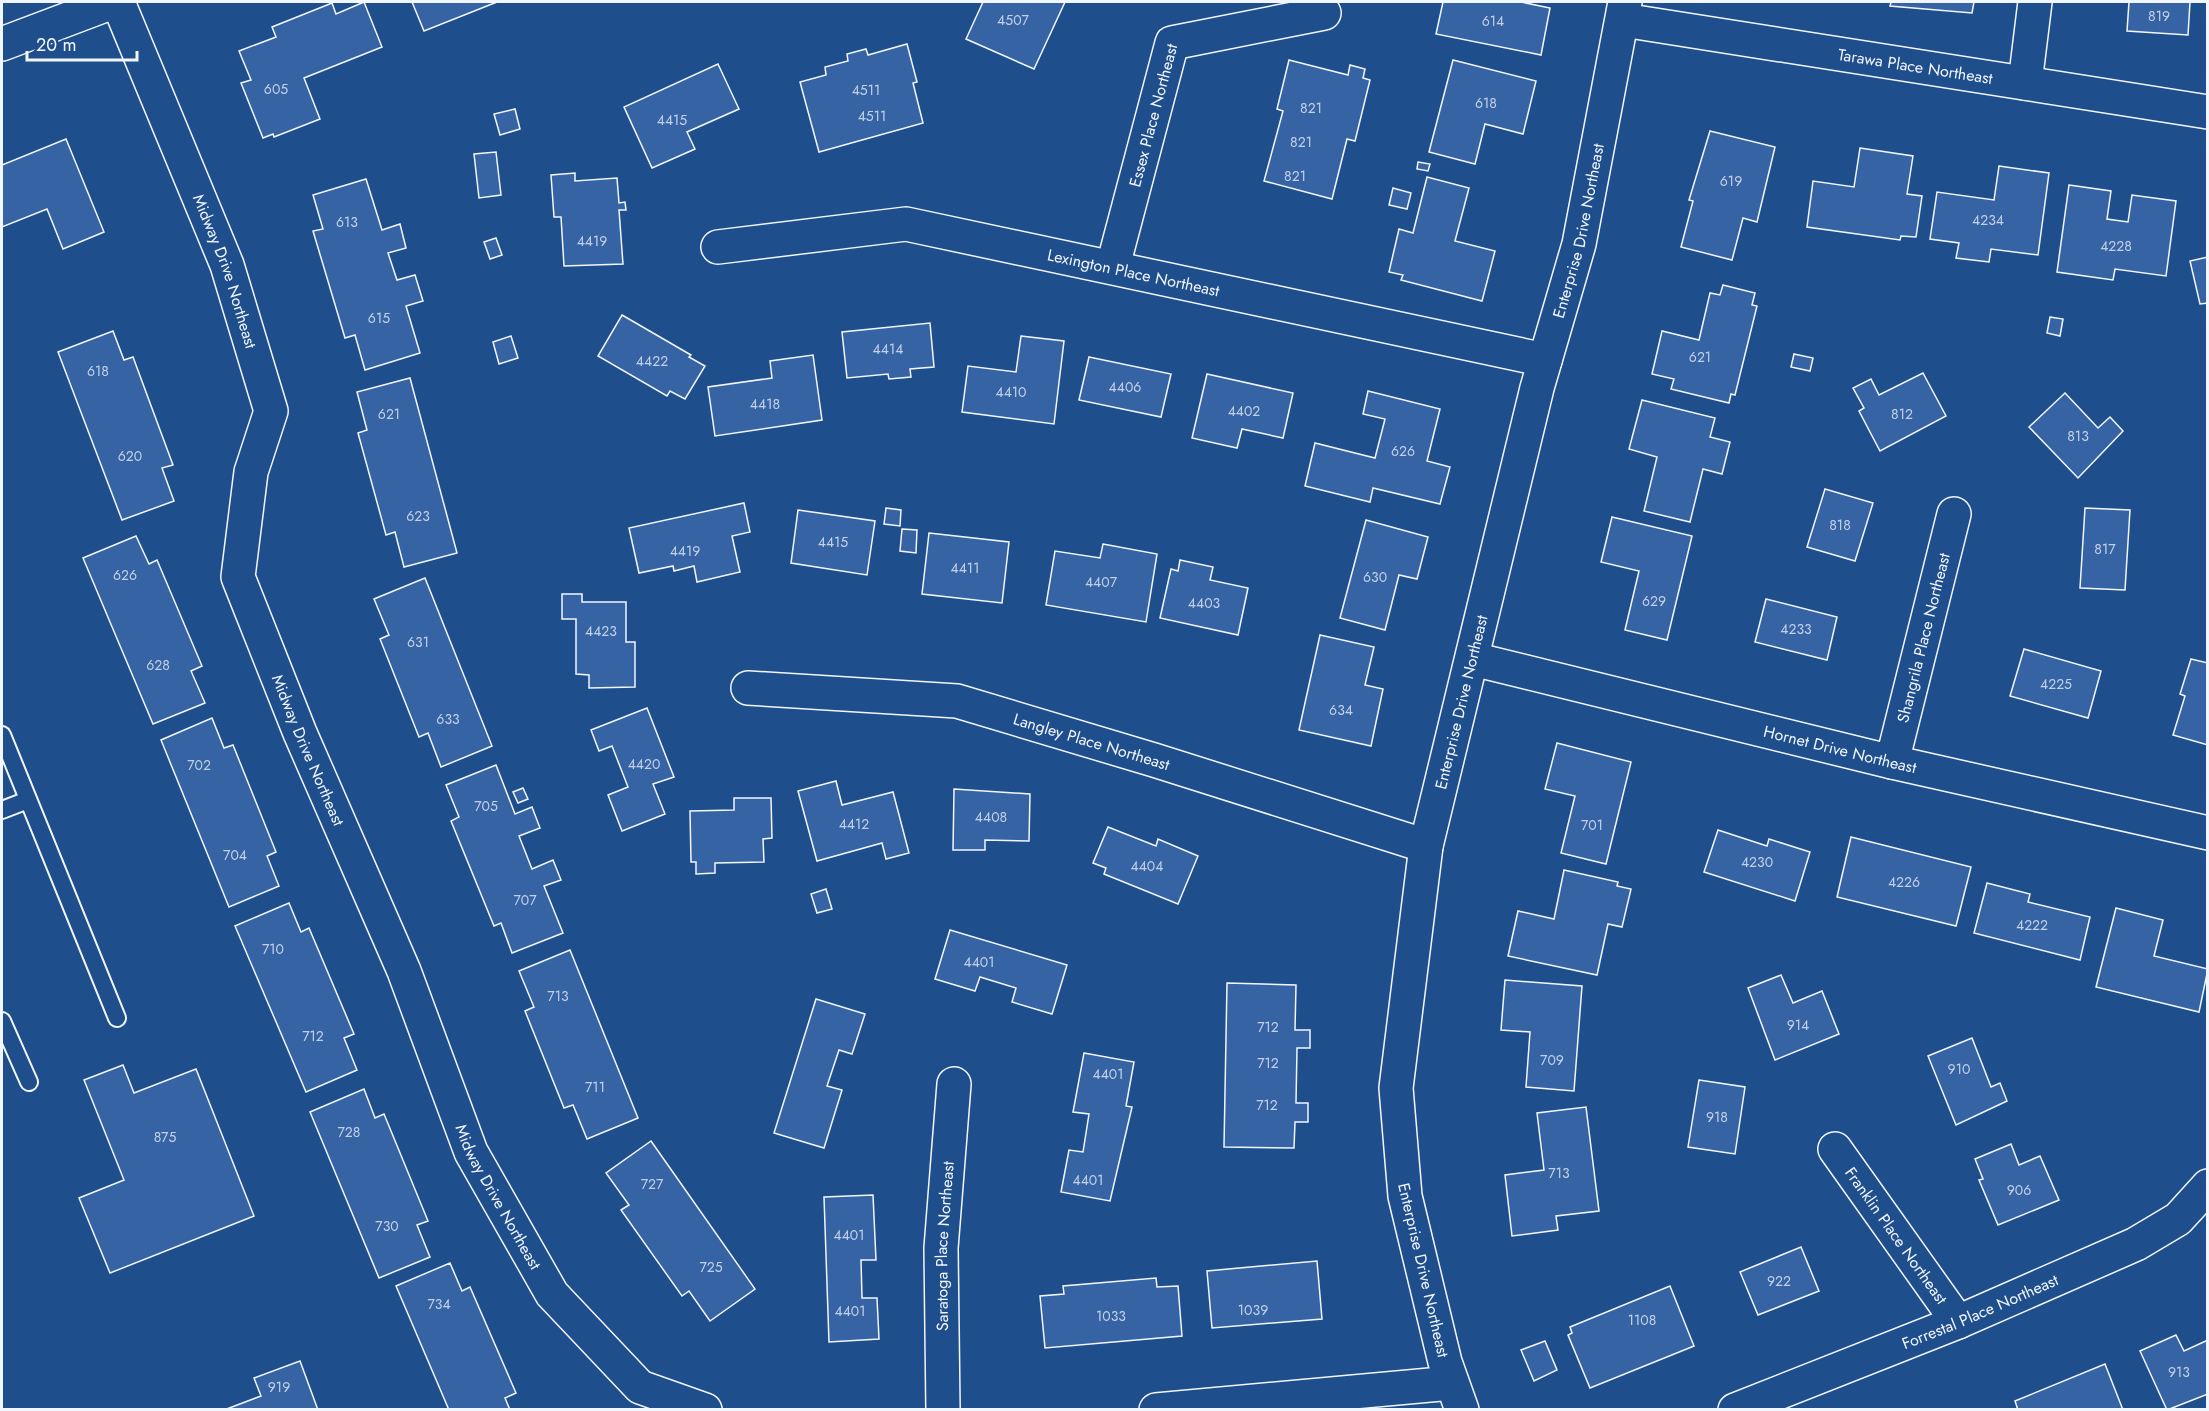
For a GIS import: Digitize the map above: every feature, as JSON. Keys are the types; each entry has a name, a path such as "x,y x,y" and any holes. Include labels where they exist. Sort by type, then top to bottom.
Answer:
{"street":[{"path":"2,44 113,2"},
{"name":"Midway Drive Northeast","path":"118,2 227,266 271,411 251,472 238,576 300,734 404,971 471,1152 552,1294 640,1387 698,1408"},
{"path":"2025,83 2035,2"},
{"name":"Tarawa Place Northeast","path":"1624,11 2025,83 2208,112"},
{"name":"Enterprise Drive Northeast","path":"1457,1396 1405,1196 1396,1088 1426,846 1545,360 1579,244 1624,11"},
{"name":"Essex Place Northeast","path":"1113,266 1172,44 1324,13"},
{"name":"Lexington Place Northeast","path":"718,247 906,224 1113,266 1545,360"},
{"name":"Shangrila Place Northeast","path":"1892,762 1954,514"},
{"name":"Hornet Drive Northeast","path":"1473,659 1892,762 2208,833"},
{"name":"Langley Place Northeast","path":"747,688 957,701 1154,760 1426,846"},
{"name":"Saratoga Place Northeast","path":"943,1410 941,1248 954,1084"},
{"name":"Franklin Place Northeast","path":"1835,1149 1958,1322"},
{"name":"Forrestal Place Northeast","path":"1735,1410 1958,1322 2136,1244 2178,1219 2208,1186"},
{"path":"1156,1410 1457,1396"}],"lane":[{"path":"2,735 117,1018"},
{"path":"2,810 28,800"},
{"path":"2,1021 29,1082"}],"building":[{"path":"364,2 382,47 304,78 320,119 274,137 273,134 263,138 241,83 251,80 239,51 276,37 272,27 332,3 336,14"},
{"path":"412,2 497,2 424,31"},
{"path":"983,2 1065,2 1034,69 966,39"},
{"path":"1443,2 1521,2 1550,8 1541,55 1436,34"},
{"path":"1891,2 1974,2 1972,13 1890,6"},
{"path":"2129,2 2190,2 2188,35 2127,31"},
{"path":"907,44 917,82 913,83 923,123 819,152 800,82 826,75 825,67 848,61 847,54 866,49 868,55"},
{"path":"1289,60 1348,75 1350,65 1365,69 1363,78 1370,80 1355,141 1347,139 1332,199 1264,181 1283,111 1277,109"},
{"path":"1453,60 1536,81 1523,134 1485,124 1475,164 1429,152"},
{"path":"718,64 739,109 687,132 695,149 652,168 624,107"},
{"path":"515,109 520,129 500,135 494,114"},
{"path":"1710,131 1775,147 1757,222 1743,218 1732,260 1681,247 1693,201 1689,200"},
{"path":"66,139 104,232 63,249 47,209 2,227 2,165"},
{"path":"1860,148 1913,156 1907,194 1922,196 1916,237 1901,236 1900,240 1807,227 1813,181 1854,187"},
{"path":"496,152 501,195 479,198 474,154"},
{"path":"1418,162 1430,164 1428,171 1417,169"},
{"path":"1999,166 2049,173 2038,255 1991,249 1989,262 1956,258 1959,243 1930,239 1937,192 1994,200"},
{"path":"575,173 575,181 617,178 619,203 625,202 626,210 619,210 623,264 564,266 561,217 554,217 551,175"},
{"path":"1427,177 1469,188 1455,241 1495,251 1482,301 1401,280 1403,275 1389,272 1399,229 1413,233"},
{"path":"366,179 382,230 400,224 406,248 388,253 397,280 415,275 423,301 406,306 420,353 365,370 355,335 345,338 313,231 323,229 313,195"},
{"path":"2069,185 2111,191 2107,219 2128,222 2132,195 2176,201 2166,276 2115,269 2113,280 2057,272"},
{"path":"1393,188 1411,193 1407,209 1389,205"},
{"path":"496,238 502,255 490,259 484,242"},
{"path":"2208,257 2208,303 2200,304 2190,261"},
{"path":"1723,285 1755,293 1752,305 1757,306 1735,395 1731,394 1729,403 1671,389 1674,379 1652,374 1662,331 1699,340 1710,293 1720,295"},
{"path":"622,315 691,355 689,357 705,366 685,399 670,391 667,396 598,356"},
{"path":"2050,317 2063,319 2060,336 2047,333"},
{"path":"930,323 934,367 910,369 911,377 889,379 888,374 847,378 842,332"},
{"path":"113,331 124,360 133,357 173,465 162,468 174,501 122,520 58,352"},
{"path":"511,336 518,358 499,364 493,342"},
{"path":"1021,336 1064,341 1054,424 962,412 968,366 1016,372"},
{"path":"1794,354 1813,358 1810,371 1791,367"},
{"path":"813,355 822,420 715,436 708,387 772,378 770,361"},
{"path":"1089,357 1171,374 1161,417 1079,400"},
{"path":"1923,373 1946,416 1880,451 1859,411 1864,408 1853,388 1871,379 1879,395"},
{"path":"1207,374 1293,393 1283,438 1242,429 1237,448 1192,438"},
{"path":"410,378 457,553 404,567 395,532 386,535 358,433 367,430 357,392"},
{"path":"1368,391 1440,409 1427,461 1450,467 1440,504 1373,488 1370,502 1305,486 1315,443 1375,458 1385,419 1363,414"},
{"path":"2065,393 2098,428 2110,417 2123,431 2078,478 2029,427"},
{"path":"1642,400 1715,418 1710,437 1730,442 1722,474 1703,469 1690,522 1644,511 1657,457 1629,449"},
{"path":"1825,489 1873,503 1855,561 1807,547"},
{"path":"744,503 750,532 732,536 740,572 697,582 694,566 674,571 673,566 639,573 629,528"},
{"path":"886,508 901,510 900,526 884,524"},
{"path":"2085,508 2130,510 2125,590 2080,588"},
{"path":"798,510 875,521 867,575 791,563"},
{"path":"1612,517 1692,536 1667,640 1625,630 1639,571 1601,562"},
{"path":"1366,520 1428,537 1417,579 1399,575 1385,630 1340,618"},
{"path":"902,529 917,530 916,553 900,551"},
{"path":"929,533 1009,542 1002,603 922,594"},
{"path":"136,536 149,564 157,560 202,666 191,671 205,703 153,724 83,558"},
{"path":"1103,544 1157,554 1146,622 1046,605 1055,551 1100,558"},
{"path":"1180,560 1213,567 1210,580 1248,588 1238,635 1160,618 1171,569 1178,571"},
{"path":"425,578 492,746 441,767 428,733 419,737 380,639 389,635 374,599"},
{"path":"562,594 582,594 582,602 626,602 626,642 635,642 635,687 589,688 589,675 576,674 576,619 562,619"},
{"path":"1766,599 1837,617 1827,660 1755,642"},
{"path":"1320,635 1374,647 1365,685 1383,689 1371,746 1299,730"},
{"path":"2024,649 2101,671 2088,718 2010,696"},
{"path":"2191,659 2208,663 2208,745 2173,735 2185,696 2180,694"},
{"path":"647,708 674,777 653,784 665,814 622,831 608,795 628,787 612,746 599,751 591,730"},
{"path":"212,718 224,748 233,745 276,852 267,856 279,886 229,907 161,740"},
{"path":"1557,743 1631,762 1606,864 1561,853 1575,796 1545,789"},
{"path":"496,765 515,814 532,807 540,828 519,836 532,869 553,860 561,880 544,886 563,933 512,953 501,923 494,926 451,821 459,817 446,785"},
{"path":"836,781 842,805 893,792 909,853 886,859 882,843 817,861 798,791"},
{"path":"523,788 528,799 518,803 513,792"},
{"path":"954,789 1030,794 1029,841 985,840 985,850 953,850"},
{"path":"734,798 771,798 772,838 763,839 764,862 715,863 715,873 696,874 696,862 691,862 690,811 734,810"},
{"path":"1108,827 1156,846 1158,839 1198,856 1178,904 1104,874 1106,868 1093,863"},
{"path":"1718,830 1767,846 1769,839 1810,852 1795,901 1704,872"},
{"path":"1851,837 1971,867 1956,926 1837,897"},
{"path":"1564,870 1618,882 1617,886 1631,889 1622,927 1608,924 1597,975 1508,956 1518,911 1554,919"},
{"path":"1987,883 2030,894 2028,902 2090,917 2080,960 1974,933"},
{"path":"826,889 832,909 817,913 811,894"},
{"path":"289,903 301,932 309,928 354,1034 344,1038 357,1070 306,1092 235,926"},
{"path":"2116,908 2163,920 2154,956 2208,969 2199,1012 2096,987"},
{"path":"950,930 1067,965 1052,1014 1012,1002 1016,988 980,977 975,991 935,979"},
{"path":"570,950 638,1118 587,1139 573,1105 564,1108 525,1011 534,1007 519,971"},
{"path":"1781,975 1793,1003 1822,991 1839,1034 1775,1060 1748,988"},
{"path":"1505,980 1582,986 1574,1091 1526,1087 1530,1032 1501,1030"},
{"path":"1227,983 1296,985 1295,1030 1310,1030 1310,1048 1297,1048 1296,1103 1308,1103 1308,1122 1295,1122 1294,1148 1224,1147"},
{"path":"816,999 865,1014 852,1054 839,1050 827,1086 842,1090 824,1148 774,1133"},
{"path":"1972,1038 1991,1087 2000,1083 2007,1101 1956,1125 1928,1056"},
{"path":"1084,1053 1134,1062 1126,1106 1132,1107 1110,1201 1061,1192 1069,1150 1083,1152 1089,1114 1073,1112"},
{"path":"123,1065 134,1093 196,1069 254,1216 110,1273 79,1198 124,1180 84,1080"},
{"path":"1699,1080 1745,1087 1735,1154 1688,1147"},
{"path":"364,1089 375,1118 384,1114 428,1221 417,1225 430,1257 379,1278 310,1112"},
{"path":"1586,1107 1599,1211 1556,1216 1558,1230 1512,1236 1505,1175 1544,1170 1537,1113"},
{"path":"651,1141 755,1289 710,1321 689,1291 682,1296 621,1210 629,1205 606,1173"},
{"path":"2011,1144 2019,1165 2040,1156 2059,1200 1998,1225 1979,1180 1983,1179 1975,1159"},
{"path":"873,1195 876,1260 861,1260 862,1298 877,1298 879,1339 829,1342 824,1197"},
{"path":"1801,1247 1819,1291 1758,1315 1740,1272"},
{"path":"1317,1261 1322,1319 1212,1328 1207,1271"},
{"path":"450,1263 462,1291 470,1287 516,1393 505,1398 510,1410 449,1410 396,1286"},
{"path":"1156,1278 1157,1287 1178,1286 1182,1336 1045,1348 1040,1296 1064,1294 1063,1286"},
{"path":"1670,1286 1694,1346 1590,1388 1568,1335 1572,1333 1570,1327"},
{"path":"2176,1335 2184,1351 2208,1340 2208,1394 2167,1410 2140,1351"},
{"path":"1545,1341 1557,1370 1534,1381 1521,1350"},
{"path":"300,1361 318,1410 224,1410 261,1396 254,1378"},
{"path":"2105,1364 2123,1410 2018,1410 2015,1401"}]}
